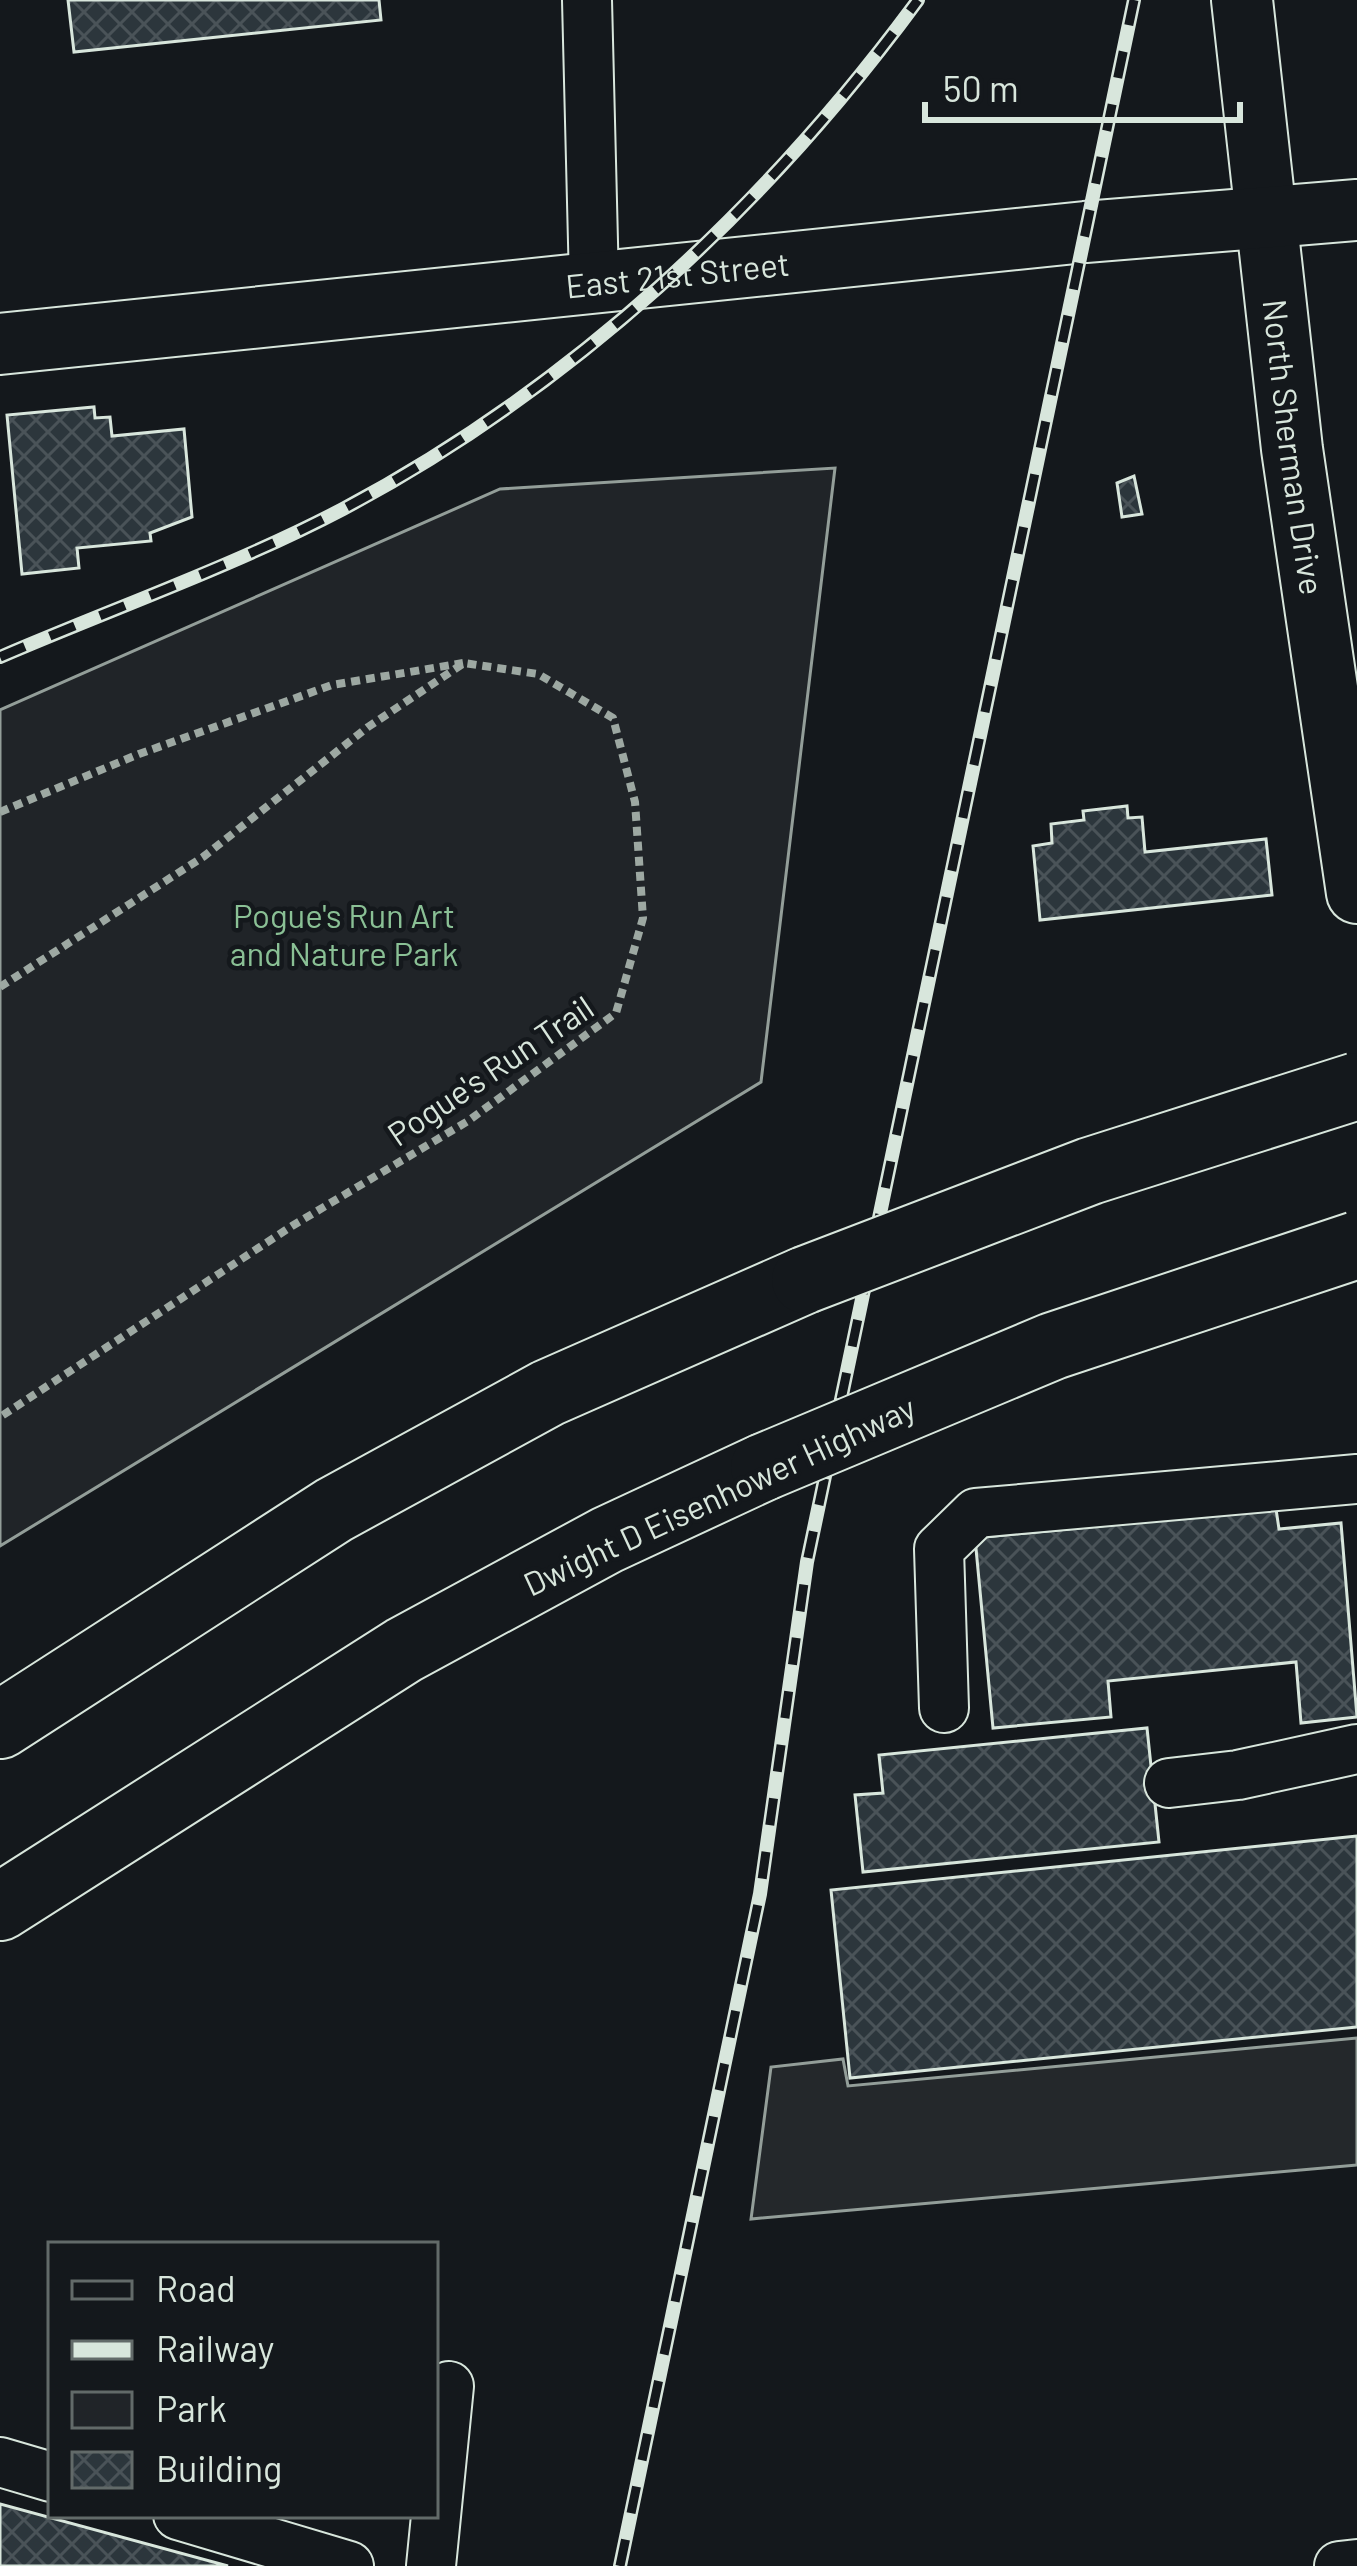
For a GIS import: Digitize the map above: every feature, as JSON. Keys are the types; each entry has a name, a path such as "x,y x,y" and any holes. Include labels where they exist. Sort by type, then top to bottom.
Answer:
{"highway":[{"path":"0,1725 334,1510 548,1394 805,1280 1090,1171 1357,1086"},
{"name":"Dwight D Eisenhower Highway","path":"0,1907 404,1650 607,1540 764,1467 1053,1346 1357,1245"}],"main road":[{"name":"North Sherman Drive","path":"1242,0 1292,449 1357,893"},
{"name":"East 21st Street","path":"0,344 1085,232 1357,210"}],"lane":[{"path":"587,0 594,282"},
{"path":"944,1708 939,1549 976,1513 1357,1479"},
{"path":"1168,1783 1238,1775 1357,1749"},
{"path":"438,2496 449,2386"},
{"path":"0,2462 48,2476"},
{"path":"188,2518 349,2566"},
{"path":"431,2566 436,2518"},
{"path":"1339,2566 1357,2564"}],"path":[{"name":"Pogue's Run Trail","path":"0,812 139,754 332,685 464,663 538,674 613,718 635,802 643,918 616,1013 468,1121 292,1226 0,1417"},
{"path":"0,987 203,857 368,727 464,663"}],"green space":[{"name":"Pogue's Run Art and Nature Park","path":"835,468 761,1082 0,1546 0,710 500,489"}],"shaded area":[{"path":"1357,2038 1357,2165 751,2219 771,2067 843,2059 848,2086"}],"building":[{"path":"68,0 379,0 381,20 74,52"},
{"path":"94,407 95,418 110,417 112,436 184,429 192,517 150,533 151,541 77,548 79,568 22,574 7,415"},
{"path":"1134,476 1142,514 1122,517 1117,483"},
{"path":"1127,806 1128,818 1142,817 1145,852 1266,839 1272,895 1040,920 1033,846 1052,843 1051,824 1084,820 1083,811"},
{"path":"1276,1509 1279,1529 1341,1523 1357,1717 1301,1723 1296,1662 1108,1681 1111,1717 993,1728 975,1538"},
{"path":"1147,1728 1159,1842 863,1872 855,1795 883,1793 879,1755"},
{"path":"1357,1836 1357,2027 850,2078 831,1890"},
{"path":"0,2504 228,2566 0,2566"}],"railway":[{"path":"0,657 302,530 427,461 508,407 659,287 729,220 859,77 918,0"},
{"path":"620,2566 760,1894 807,1562 1134,0"}]}
